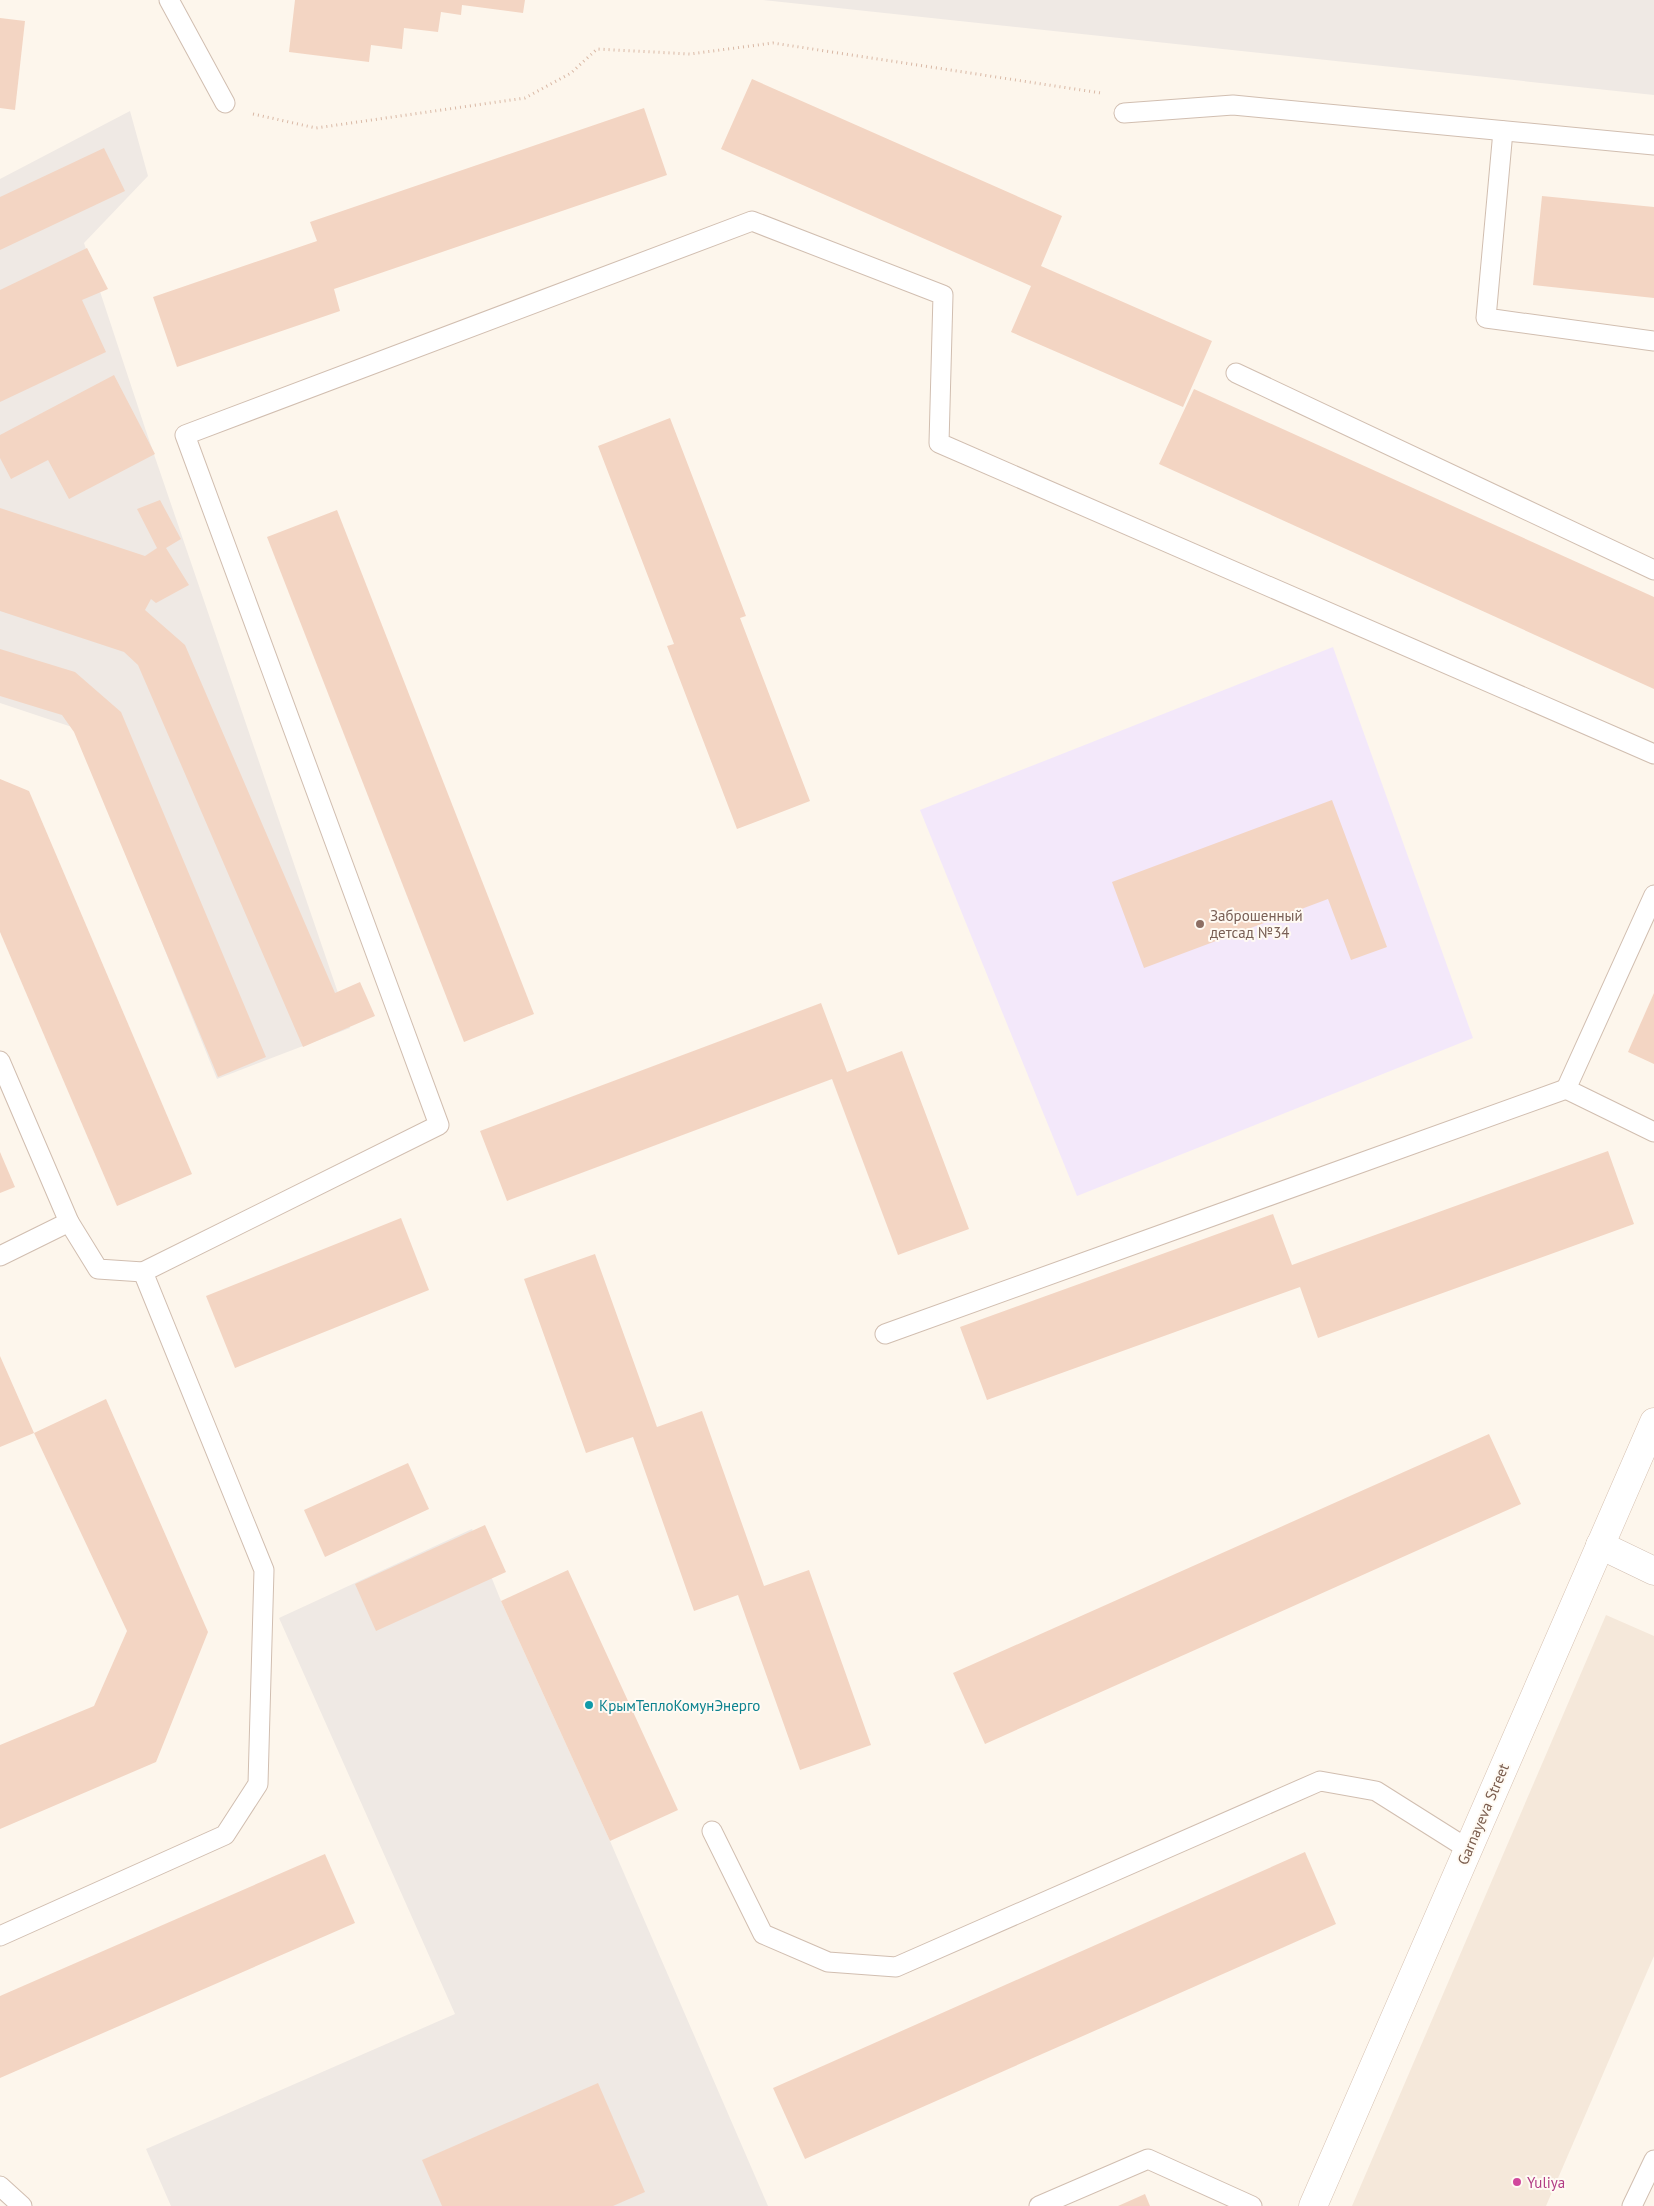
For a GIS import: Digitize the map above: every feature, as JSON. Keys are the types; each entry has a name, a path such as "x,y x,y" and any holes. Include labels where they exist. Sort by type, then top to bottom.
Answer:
{"street":[{"name":"Garnayeva Street","path":"1313,2206 1654,1422"},
{"path":"1600,1545 1654,1572"}],"lane":[{"path":"169,0 225,103"},
{"path":"1124,113 1233,105 1654,145"},
{"path":"1502,131 1486,318 1654,340"},
{"path":"0,1061 69,1222 98,1269 143,1272 439,1125 185,435 752,221 944,295 939,443 1654,754"},
{"path":"1236,373 1654,570"},
{"path":"885,1334 1566,1089 1654,895"},
{"path":"1566,1089 1654,1132"},
{"path":"0,1256 69,1222"},
{"path":"0,1936 225,1835 258,1784 264,1570 143,1272"},
{"path":"712,1831 763,1934 828,1962 896,1967 1320,1781 1376,1791 1468,1849"},
{"path":"1039,2206 1148,2159 1252,2206"},
{"path":"1632,2206 1654,2160"},
{"path":"0,2186 22,2206"}],"path":[{"path":"225,103 260,116 316,128 525,98 571,73 597,49 690,54 773,43 1101,93"}],"shaded area":[{"path":"763,0 1654,0 1654,95"},
{"path":"130,111 148,176 84,243 145,428 350,1028 217,1079 75,728 0,703 0,179"},
{"name":"Заброшенный детсад №34","path":"1333,647 1473,1038 1077,1196 920,810"},
{"path":"472,1529 501,1601 610,1841 768,2206 171,2206 146,2149 455,2014 279,1618"},
{"path":"1606,1615 1654,1636 1654,1956 1546,2206 1352,2206"}],"building":[{"path":"295,0 525,0 523,13 462,5 461,15 441,12 438,32 404,28 402,49 371,45 369,62 289,52"},
{"path":"0,18 25,21 15,110 0,108"},
{"path":"752,79 1062,216 1041,266 1212,341 1183,407 1011,332 1031,286 721,149"},
{"path":"644,108 667,175 334,289 340,311 177,367 153,297 317,241 310,222"},
{"path":"104,148 125,191 0,250 0,197"},
{"path":"1542,196 1654,207 1654,298 1533,285"},
{"path":"87,248 108,289 82,300 106,352 0,402 0,290"},
{"path":"114,375 155,454 69,499 48,460 11,479 0,458 0,435"},
{"path":"1194,389 1654,597 1654,689 1159,464"},
{"path":"670,418 746,616 740,618 810,801 737,829 667,646 674,644 598,446"},
{"path":"160,500 181,539 166,548 189,585 156,603 151,599 145,610 185,645 335,993 360,982 375,1016 303,1047 138,665 124,652 0,611 0,508 145,556 157,548 137,509"},
{"path":"337,510 534,1014 464,1042 267,537"},
{"path":"0,649 75,672 121,712 266,1057 218,1077 74,732 62,715 0,696"},
{"path":"0,779 29,791 192,1174 117,1206 0,932"},
{"path":"1332,800 1387,947 1351,960 1328,899 1144,968 1112,882"},
{"path":"1654,993 1654,1064 1628,1052"},
{"path":"821,1003 847,1072 902,1051 969,1229 898,1255 832,1079 507,1201 480,1131"},
{"path":"1608,1151 1634,1224 1318,1338 1300,1287 987,1400 960,1327 1273,1214 1292,1265"},
{"path":"0,1152 15,1187 0,1193"},
{"path":"401,1218 429,1290 235,1368 206,1296"},
{"path":"595,1254 657,1427 702,1411 764,1586 809,1570 871,1745 800,1770 738,1595 694,1611 633,1437 586,1453 524,1279"},
{"path":"0,1356 34,1433 0,1447"},
{"path":"106,1399 208,1632 156,1762 0,1829 0,1745 94,1706 127,1631 34,1433"},
{"path":"1489,1434 1521,1504 985,1744 953,1673"},
{"path":"408,1463 429,1509 325,1557 304,1510"},
{"path":"485,1525 506,1572 376,1631 355,1584"},
{"name":"КрымТеплоКомунЭнерго","path":"568,1570 678,1810 610,1841 501,1601"},
{"path":"1305,1852 1336,1924 805,2159 773,2088"},
{"path":"325,1854 355,1923 0,2078 0,1996"},
{"path":"598,2083 645,2192 613,2206 442,2206 422,2160"},
{"path":"1145,2194 1150,2206 1118,2206"}],"place":[{"name":"Заброшенный детсад №34","path":"1200,924"},
{"name":"КрымТеплоКомунЭнерго","path":"589,1705"},
{"name":"Yuliya","path":"1517,2182"}]}
